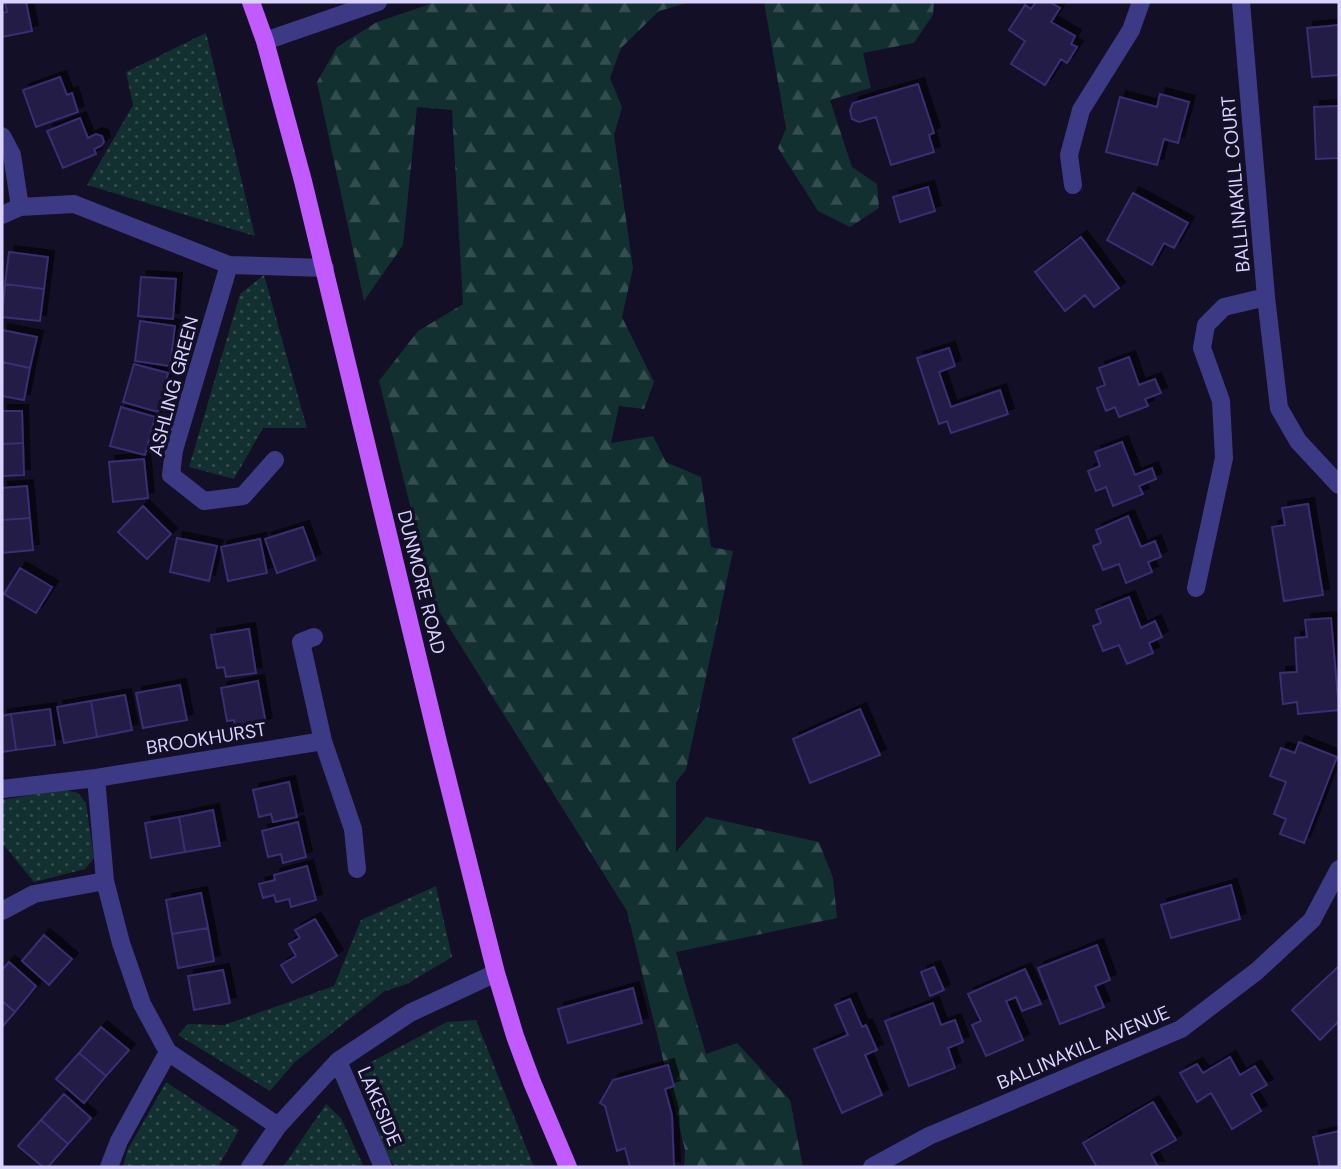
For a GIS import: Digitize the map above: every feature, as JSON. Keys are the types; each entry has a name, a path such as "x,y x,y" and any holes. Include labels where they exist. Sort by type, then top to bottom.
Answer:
{"main road":[{"name":"DUNMORE ROAD","path":"251,2 265,41 325,268 496,973 532,1082 568,1167"}],"street":[{"path":"265,41 378,2"},
{"path":"1073,185 1069,155 1081,110 1131,30 1141,2"},
{"name":"BALLINAKILL COURT","path":"1241,2 1266,298 1279,408 1298,440 1339,485"},
{"path":"2,136 12,155 20,207"},
{"path":"2,215 20,207 74,204 229,265 325,268"},
{"name":"ASHLING GREEN","path":"229,265 174,450 171,475 204,501 243,496 275,460"},
{"path":"1196,588 1224,458 1221,401 1202,348 1206,325 1224,307 1266,298"},
{"path":"314,637 301,642 323,741 353,830 357,869"},
{"name":"BROOKHURST","path":"2,789 96,778 323,741"},
{"path":"96,778 105,881 121,943 142,1004 169,1052 278,1126"},
{"name":"BALLINAKILL AVENUE","path":"872,1167 929,1136 1181,1029 1256,971 1312,920 1339,869"},
{"path":"2,911 34,894 105,881"},
{"path":"250,1167 278,1126 338,1061 410,1013 496,973"},
{"path":"109,1167 119,1141 169,1052"},
{"name":"LAKESIDE","path":"338,1061 383,1167"}],"green space":[{"path":"436,2 690,2 659,11 621,48 610,78 622,107 614,135 633,268 622,317 654,382 644,409 619,406 611,443 653,436 666,462 701,477 711,547 733,551 686,770 676,782 676,852 706,817 819,842 833,878 837,918 676,952 706,1054 737,1043 790,1100 803,1167 684,1167 685,1150 627,911 435,605 379,381 418,331 463,304 452,110 417,107 403,245 364,301 317,82 337,47 377,22"},
{"path":"764,2 934,2 933,15 914,43 863,53 871,88 830,100 852,167 877,184 879,208 850,227 818,211 778,148 786,128"},
{"path":"206,33 255,236 87,185 133,105 126,72"},
{"path":"264,275 307,428 263,428 234,479 189,467 240,294"},
{"path":"63,789 78,793 86,803 94,858 85,869 34,882 2,843 2,800"},
{"path":"436,886 452,957 407,984 385,991 295,1062 270,1091 178,1035 188,1024 224,1025 334,986 361,920"},
{"path":"476,1020 534,1167 395,1167 386,1153 356,1070 447,1022"},
{"path":"166,1082 239,1130 218,1167 123,1167 127,1151"},
{"path":"326,1104 341,1118 363,1165 283,1167"}],"building":[{"path":"5,2 26,2 32,31 2,37 2,13 7,12"},
{"path":"1036,2 1050,2 1060,8 1051,22 1075,36 1071,44 1077,47 1067,63 1061,59 1045,85 1011,64 1025,41 1009,30 1025,5 1031,9"},
{"path":"1339,25 1339,75 1312,77 1307,28"},
{"path":"60,77 67,95 72,93 78,112 36,127 23,90"},
{"path":"918,84 934,133 929,135 934,152 891,165 876,117 859,122 852,119 850,110 853,103"},
{"path":"1160,94 1189,102 1178,143 1164,139 1157,165 1106,152 1120,97 1157,107"},
{"path":"1339,106 1339,158 1316,159 1314,107"},
{"path":"80,118 88,138 96,134 102,136 104,142 94,149 96,154 63,168 47,131"},
{"path":"928,187 935,211 900,222 893,197"},
{"path":"1133,193 1188,223 1174,248 1164,243 1152,265 1107,240"},
{"path":"1081,237 1119,288 1094,307 1085,295 1065,311 1035,272"},
{"path":"9,252 48,257 44,289 5,284"},
{"path":"141,277 176,279 173,319 138,316"},
{"path":"5,284 44,289 40,321 2,317"},
{"path":"140,321 175,326 170,366 135,361"},
{"path":"2,330 37,337 30,368 2,362"},
{"path":"949,348 955,366 939,372 951,407 1000,390 1008,414 951,433 947,421 939,424 917,358"},
{"path":"1129,357 1139,385 1155,379 1161,393 1145,399 1148,406 1119,417 1115,407 1106,411 1097,388 1105,385 1099,368"},
{"path":"2,362 30,368 24,400 2,396"},
{"path":"134,364 168,373 158,412 123,402"},
{"path":"121,407 155,417 145,455 110,446"},
{"path":"2,411 22,411 23,443 2,444"},
{"path":"1122,442 1135,475 1152,468 1156,479 1139,486 1143,494 1113,506 1106,487 1096,491 1088,471 1100,466 1095,452"},
{"path":"23,443 24,475 2,476 2,444"},
{"path":"144,459 148,498 113,502 109,462"},
{"path":"27,486 30,518 2,520 2,488"},
{"path":"1308,504 1323,595 1284,601 1272,527 1285,525 1282,508"},
{"path":"143,506 171,534 147,559 118,532"},
{"path":"1128,516 1141,547 1155,541 1161,557 1148,562 1152,572 1126,583 1119,564 1103,570 1093,546 1101,543 1096,530"},
{"path":"30,518 33,550 2,553 2,520"},
{"path":"303,527 315,560 277,573 265,539"},
{"path":"177,538 217,546 209,581 170,572"},
{"path":"260,539 267,573 228,581 221,547"},
{"path":"20,568 52,587 36,613 4,594"},
{"path":"1129,597 1141,628 1155,621 1162,637 1149,643 1153,653 1127,664 1119,645 1103,651 1093,626 1101,623 1096,610"},
{"path":"1331,618 1339,710 1298,714 1297,702 1283,704 1280,673 1297,672 1295,638 1307,637 1305,620"},
{"path":"249,629 256,673 226,677 224,667 217,668 211,635"},
{"path":"258,681 266,724 236,730 234,720 227,721 221,688"},
{"path":"180,685 187,720 143,728 136,693"},
{"path":"125,695 132,730 97,737 91,701"},
{"path":"91,701 97,737 64,743 57,707"},
{"path":"50,709 55,745 16,750 11,714"},
{"path":"860,709 880,755 810,783 793,739"},
{"path":"11,714 16,750 2,752 2,716"},
{"path":"1299,742 1337,757 1304,843 1280,834 1286,819 1274,814 1286,782 1270,776 1281,748 1295,753"},
{"path":"289,782 297,817 273,822 271,814 259,817 253,790"},
{"path":"213,810 220,846 185,852 179,817"},
{"path":"179,817 185,852 151,858 145,823"},
{"path":"298,822 306,857 283,863 281,854 268,857 262,831"},
{"path":"307,866 316,900 291,907 289,899 276,902 274,895 263,898 259,884 275,880 274,875"},
{"path":"1231,885 1240,919 1171,938 1161,905"},
{"path":"201,893 208,928 172,934 166,900"},
{"path":"315,919 337,956 292,983 281,965 296,956 289,944 300,938 295,930"},
{"path":"208,928 214,961 178,968 172,934"},
{"path":"44,935 72,959 49,985 22,961"},
{"path":"1097,945 1110,980 1095,986 1104,1007 1060,1024 1038,968"},
{"path":"9,962 36,986 15,1012 2,1001 2,970"},
{"path":"1339,966 1339,1021 1320,1040 1292,1010"},
{"path":"934,967 944,990 930,996 921,972"},
{"path":"1025,969 1041,1004 1022,1011 1016,997 1006,1001 1023,1040 986,1056 972,1025 981,1021 968,994"},
{"path":"223,970 230,1003 194,1010 188,976"},
{"path":"633,988 642,1023 568,1043 558,1009"},
{"path":"850,999 862,1027 866,1025 877,1050 865,1055 882,1095 842,1113 814,1049 848,1035 835,1005"},
{"path":"2,1001 15,1012 2,1027"},
{"path":"933,1003 941,1025 955,1020 963,1042 948,1048 955,1068 909,1086 885,1021"},
{"path":"101,1027 129,1050 106,1076 79,1053"},
{"path":"79,1053 106,1076 84,1103 56,1079"},
{"path":"1230,1057 1240,1075 1255,1066 1267,1085 1251,1094 1261,1111 1232,1129 1211,1093 1197,1102 1180,1073 1197,1064 1203,1073"},
{"path":"668,1065 674,1086 665,1089 672,1115 674,1167 630,1167 625,1148 617,1151 605,1106 600,1103 613,1080"},
{"path":"64,1094 91,1118 68,1144 41,1120"},
{"path":"1153,1102 1176,1140 1151,1154 1158,1167 1097,1167 1083,1143"},
{"path":"41,1120 68,1144 48,1167 43,1167 18,1146"},
{"path":"1339,1131 1339,1166 1320,1167 1313,1137"}]}
